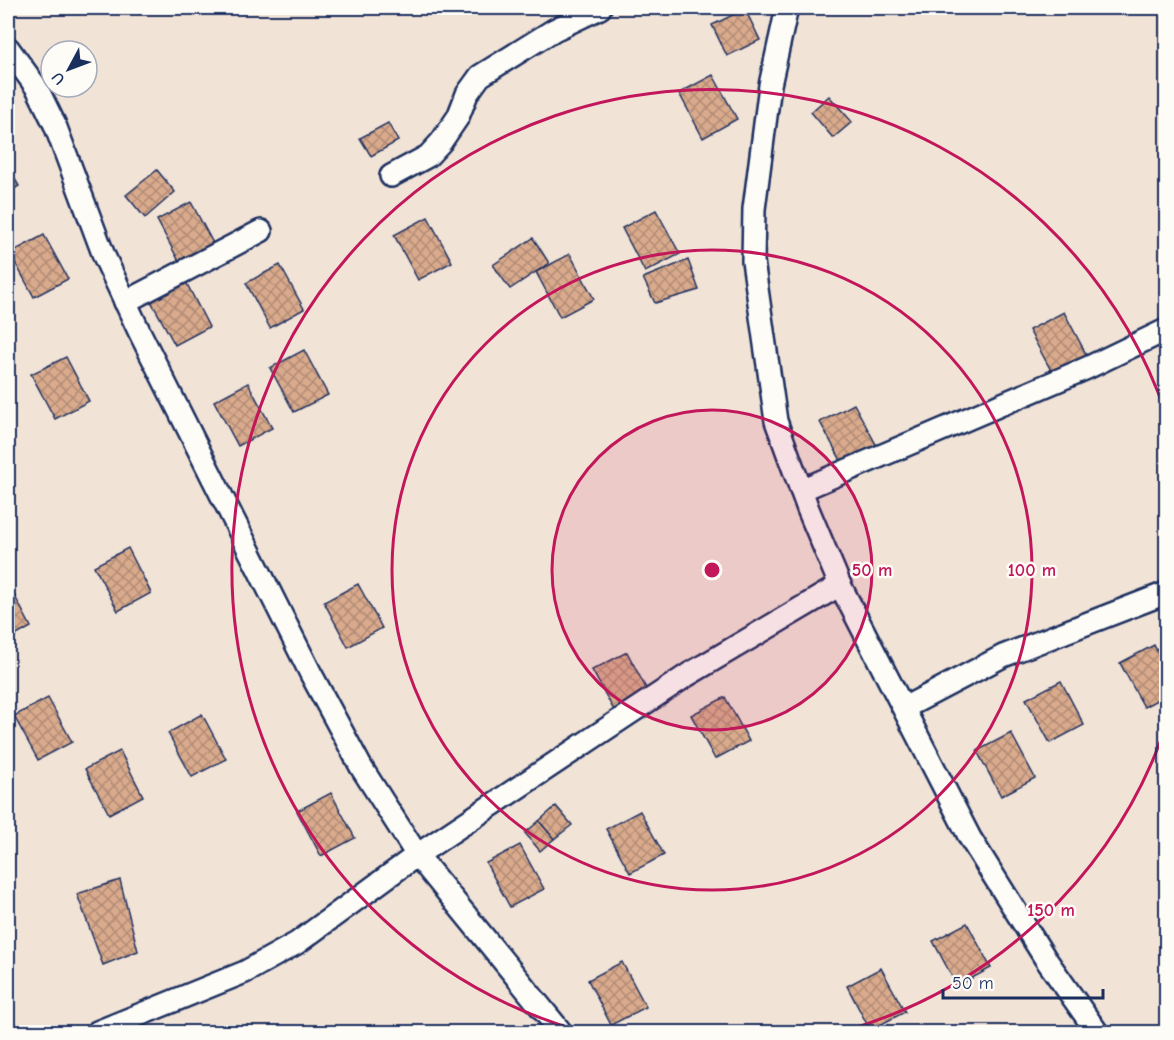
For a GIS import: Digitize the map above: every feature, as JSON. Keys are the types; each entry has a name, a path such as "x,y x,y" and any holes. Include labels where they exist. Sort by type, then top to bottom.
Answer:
{"street":[{"path":"391,176 428,156 441,142 480,76 554,30 600,8"},
{"path":"787,8 770,85 754,209 753,261 776,421 840,585 970,838 1046,958 1097,1032"},
{"path":"8,48 37,87 55,125 104,256 125,302 311,675 366,776 417,855 561,1032"},
{"path":"125,302 261,231"},
{"path":"801,490 1087,368 1167,330"},
{"path":"97,1032 245,972 286,949 417,855 686,676 840,585"},
{"path":"904,708 1003,656 1167,593"}],"building":[{"path":"745,9 760,40 727,56 712,25"},
{"path":"713,75 737,119 703,138 679,93"},
{"path":"829,96 852,122 833,138 811,112"},
{"path":"388,123 398,141 371,156 360,138"},
{"path":"8,167 19,186 8,193"},
{"path":"157,170 175,192 145,218 126,195"},
{"path":"191,202 215,247 181,265 157,220"},
{"path":"656,210 680,254 645,272 622,228"},
{"path":"428,217 452,262 418,280 394,235"},
{"path":"44,235 68,279 34,297 10,253"},
{"path":"533,238 549,263 510,289 493,265"},
{"path":"570,254 594,299 560,317 536,272"},
{"path":"688,260 699,290 655,303 643,278"},
{"path":"280,265 304,309 270,328 246,283"},
{"path":"186,282 209,327 175,345 151,301"},
{"path":"1064,312 1087,356 1053,374 1029,330"},
{"path":"304,350 328,395 294,412 270,368"},
{"path":"66,357 89,401 55,419 31,374"},
{"path":"248,383 272,428 238,446 214,401"},
{"path":"854,404 878,448 844,466 820,422"},
{"path":"128,548 151,593 118,611 94,566"},
{"path":"8,583 31,627 8,640"},
{"path":"358,584 382,628 348,647 324,602"},
{"path":"1154,645 1166,669 1166,695 1144,707 1120,663"},
{"path":"627,652 650,696 616,714 592,670"},
{"path":"1061,681 1084,725 1050,743 1026,699"},
{"path":"725,697 749,741 715,759 691,715"},
{"path":"48,698 72,742 38,760 14,716"},
{"path":"202,714 226,759 192,777 168,733"},
{"path":"1011,733 1035,778 1001,796 977,751"},
{"path":"120,751 143,796 109,814 85,769"},
{"path":"331,793 355,838 321,856 297,811"},
{"path":"556,806 572,825 554,839 539,821"},
{"path":"640,811 664,855 630,873 606,829"},
{"path":"539,821 554,839 540,851 525,833"},
{"path":"520,845 544,889 510,907 486,863"},
{"path":"120,880 138,951 103,965 77,894"},
{"path":"967,923 991,968 957,986 933,941"},
{"path":"622,962 646,1007 611,1025 588,980"},
{"path":"881,968 905,1012 870,1030 847,986"},
{"path":"8,1011 20,1032 8,1032"}]}
